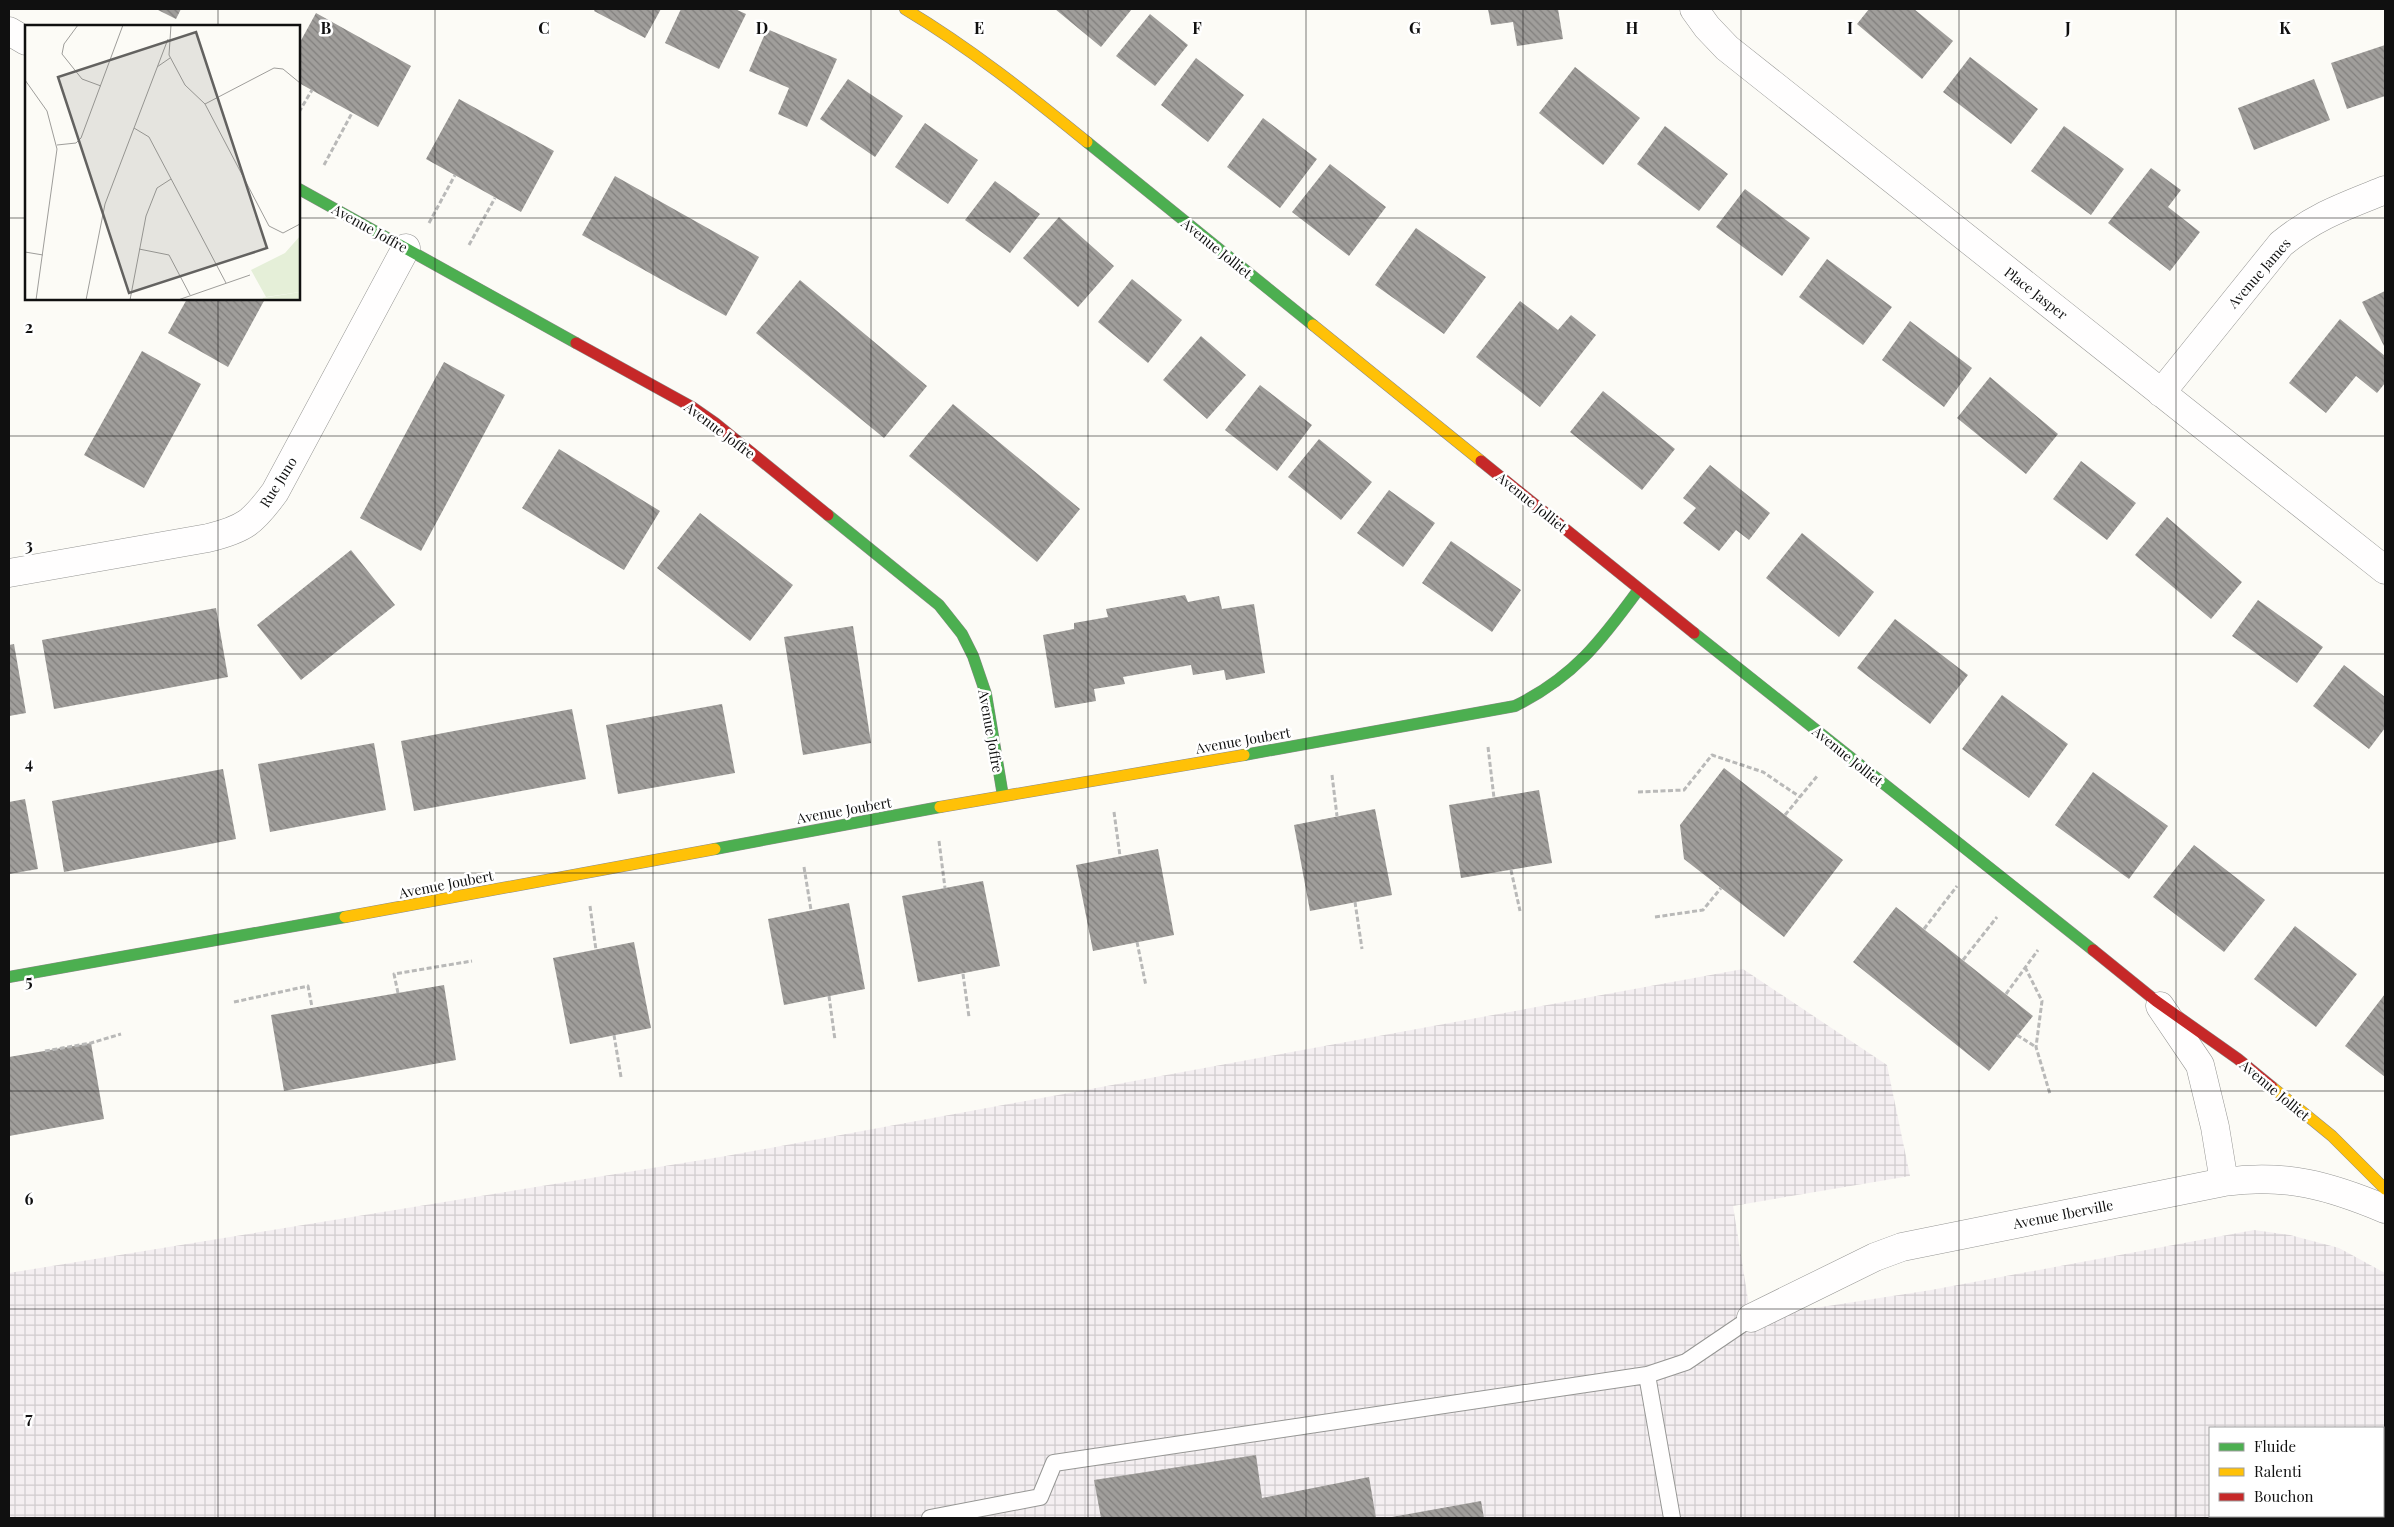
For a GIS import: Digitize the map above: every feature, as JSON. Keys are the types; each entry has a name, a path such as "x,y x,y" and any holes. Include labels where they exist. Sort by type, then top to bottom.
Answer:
{"street":[{"name":"Avenue Jolliet","path":"906,9 949,35 999,71 1639,589 2058,923 2156,1001 2245,1064 2332,1136 2385,1189"},
{"name":"Place Jasper","path":"1694,9 1707,27 1727,48 2385,570"},
{"path":"9,31 25,40"},
{"name":"Avenue James","path":"2162,393 2281,244 2300,228 2324,214 2385,190"},
{"name":"Avenue Joffre","path":"304,192 692,407 715,423 939,605 955,623 966,640 976,662 984,686 1003,796"},
{"name":"Rue Juno","path":"9,573 208,538 230,532 249,523 275,492 410,250"},
{"name":"Avenue Joubert","path":"9,977 935,808 1516,706 1537,697 1569,675 1595,647 1639,589"},
{"name":"Avenue Jolliet","path":"2156,1001 2200,1065 2216,1127 2224,1182"},
{"name":"Avenue Iberville","path":"1751,1318 1874,1258 1902,1247 2224,1182 2256,1178 2298,1181 2345,1192 2385,1209"}],"lane":[{"path":"930,1518 1040,1497 1054,1463 1647,1376 1686,1362 1751,1318"},
{"path":"1647,1376 1672,1518"}],"path":[{"path":"300,110 312,90"},
{"path":"304,192 352,113"},
{"path":"410,250 455,175"},
{"path":"453,274 496,198"},
{"path":"1484,712 1494,798"},
{"path":"1327,740 1337,816"},
{"path":"1785,815 1839,748"},
{"path":"1638,792 1684,790 1712,755 1763,772 1800,797"},
{"path":"1109,778 1120,856"},
{"path":"935,808 945,888"},
{"path":"800,833 811,910"},
{"path":"1924,929 1977,858"},
{"path":"1511,870 1520,911"},
{"path":"585,873 596,950"},
{"path":"1655,916 1703,910 1721,888"},
{"path":"1962,960 2018,891"},
{"path":"1355,902 1362,949"},
{"path":"2006,994 2058,923"},
{"path":"1137,942 1146,986"},
{"path":"398,992 394,974 472,960"},
{"path":"2025,967 2042,1001 2036,1046 2050,1094"},
{"path":"962,974 970,1017"},
{"path":"234,1002 308,986 312,1008"},
{"path":"829,996 835,1040"},
{"path":"46,1051 91,1043 121,1034"},
{"path":"614,1035 622,1077"},
{"path":"2017,1035 2036,1046"}],"shaded area":[{"path":"1743,969 1887,1065 1910,1176 1733,1206 1751,1318 1931,1290 2254,1230 2290,1235 2339,1248 2385,1273 2385,1518 9,1518 9,1273 726,1156"}],"building":[{"path":"156,9 181,9 176,19"},
{"path":"595,9 661,9 645,38 594,11"},
{"path":"681,9 735,9 746,14 719,69 665,43"},
{"path":"1055,9 1132,9 1101,47"},
{"path":"1488,9 1558,9 1563,39 1517,46 1513,22 1491,25"},
{"path":"1869,9 1914,9 1953,41 1922,79 1857,24"},
{"path":"316,13 411,66 378,127 300,84 300,42"},
{"path":"1150,14 1188,45 1155,86 1116,56"},
{"path":"767,29 837,59 807,127 778,114 789,88 749,71"},
{"path":"2385,45 2385,96 2347,109 2331,63"},
{"path":"1970,57 2038,109 2011,144 1943,92"},
{"path":"1196,58 1244,95 1208,142 1161,105"},
{"path":"1575,67 1640,118 1603,165 1539,113"},
{"path":"848,79 903,116 875,157 820,119"},
{"path":"2314,79 2330,120 2254,150 2238,108"},
{"path":"459,99 554,151 521,212 426,159"},
{"path":"1263,118 1317,159 1280,208 1227,167"},
{"path":"925,123 978,160 948,204 895,167"},
{"path":"1665,126 1728,174 1699,211 1637,164"},
{"path":"2064,126 2124,169 2091,215 2031,171"},
{"path":"1330,164 1386,207 1349,256 1292,212"},
{"path":"2151,168 2181,190 2168,207 2200,232 2170,271 2108,223"},
{"path":"615,176 759,257 726,316 582,235"},
{"path":"995,181 1040,214 1010,253 965,220"},
{"path":"1745,189 1810,238 1782,276 1716,227"},
{"path":"1059,217 1114,266 1078,307 1023,258"},
{"path":"1416,228 1486,277 1444,334 1375,285"},
{"path":"1827,259 1892,307 1863,345 1799,297"},
{"path":"1132,279 1182,320 1148,363 1098,322"},
{"path":"800,280 927,386 884,438 756,333"},
{"path":"2385,291 2385,348 2362,302"},
{"path":"186,300 264,300 228,367 168,333"},
{"path":"1520,301 1558,330 1571,315 1596,335 1540,407 1476,357"},
{"path":"2340,319 2385,356 2385,383 2377,393 2356,376 2326,413 2289,383"},
{"path":"1910,321 1972,368 1944,407 1882,360"},
{"path":"1201,336 1246,375 1207,419 1163,380"},
{"path":"142,351 201,384 144,488 84,455"},
{"path":"444,362 505,395 421,551 360,518"},
{"path":"1990,377 2058,434 2026,474 1957,418"},
{"path":"1260,385 1312,425 1277,471 1225,430"},
{"path":"1603,391 1675,449 1642,490 1570,432"},
{"path":"953,404 1080,509 1037,562 909,456"},
{"path":"1319,439 1372,482 1341,520 1288,477"},
{"path":"559,449 660,511 624,570 522,508"},
{"path":"2081,461 2136,503 2107,540 2053,499"},
{"path":"1710,465 1770,513 1749,540 1736,530 1719,551 1683,523 1696,508 1683,498"},
{"path":"1389,490 1435,523 1403,567 1357,533"},
{"path":"700,513 793,585 750,641 657,568"},
{"path":"2167,517 2242,582 2211,619 2135,555"},
{"path":"1802,533 1874,592 1839,637 1766,578"},
{"path":"1451,541 1521,590 1492,632 1422,583"},
{"path":"351,550 395,605 301,680 257,625"},
{"path":"1185,595 1188,602 1219,596 1222,609 1254,604 1265,673 1226,680 1224,670 1193,675 1191,665 1123,677 1125,684 1094,689 1096,701 1055,708 1043,635 1074,629 1074,623 1108,617 1106,609"},
{"path":"2258,600 2323,647 2297,683 2232,636"},
{"path":"216,608 228,677 54,709 42,640"},
{"path":"1895,619 1968,675 1930,724 1857,668"},
{"path":"853,626 871,743 803,755 784,637"},
{"path":"14,644 26,713 9,716 9,645"},
{"path":"2344,665 2385,697 2385,728 2369,749 2313,706"},
{"path":"2002,695 2068,744 2029,798 1962,749"},
{"path":"722,704 735,773 618,794 606,725"},
{"path":"572,709 586,779 414,811 401,741"},
{"path":"374,743 386,810 270,832 258,764"},
{"path":"1724,768 1843,860 1784,937 1684,859 1680,825"},
{"path":"223,769 236,839 64,872 52,801"},
{"path":"2093,772 2168,826 2129,879 2055,825"},
{"path":"1539,790 1552,863 1461,878 1449,805"},
{"path":"25,799 38,869 9,874 9,802"},
{"path":"1375,809 1392,895 1310,911 1294,825"},
{"path":"2194,845 2265,900 2224,952 2153,897"},
{"path":"1158,849 1174,935 1093,951 1076,865"},
{"path":"983,881 1000,966 918,982 902,896"},
{"path":"849,903 865,989 784,1005 768,919"},
{"path":"1896,907 2033,1016 1989,1071 1853,962"},
{"path":"2295,926 2357,974 2316,1027 2254,979"},
{"path":"634,942 651,1028 570,1044 553,958"},
{"path":"444,985 456,1060 284,1091 271,1015"},
{"path":"2385,994 2385,1077 2345,1046"},
{"path":"91,1043 104,1119 9,1136 9,1057"},
{"path":"1256,1455 1262,1498 1369,1477 1376,1518 1101,1518 1094,1480"},
{"path":"1481,1501 1484,1518 1392,1518 1392,1517"}],"traffic: fast":[{"path":"1087,142 1313,325"},
{"path":"300,190 576,343"},
{"path":"828,515 939,605 962,634 973,656 986,694 1003,796"},
{"path":"1244,755 1515,706 1554,683 1585,656 1612,625 1639,589"},
{"path":"1694,633 2093,950"},
{"path":"715,849 940,807"},
{"path":"9,977 345,917"}],"traffic: slow":[{"path":"905,9 976,56 1087,142"},
{"path":"1313,325 1481,461"},
{"path":"940,807 1244,755"},
{"path":"345,917 715,849"},
{"path":"2272,1087 2332,1136 2385,1189"}],"traffic: jam":[{"path":"576,343 692,407 715,423 828,515"},
{"path":"1481,461 1694,633"},
{"path":"2093,950 2156,1001 2238,1059 2272,1087"}]}
